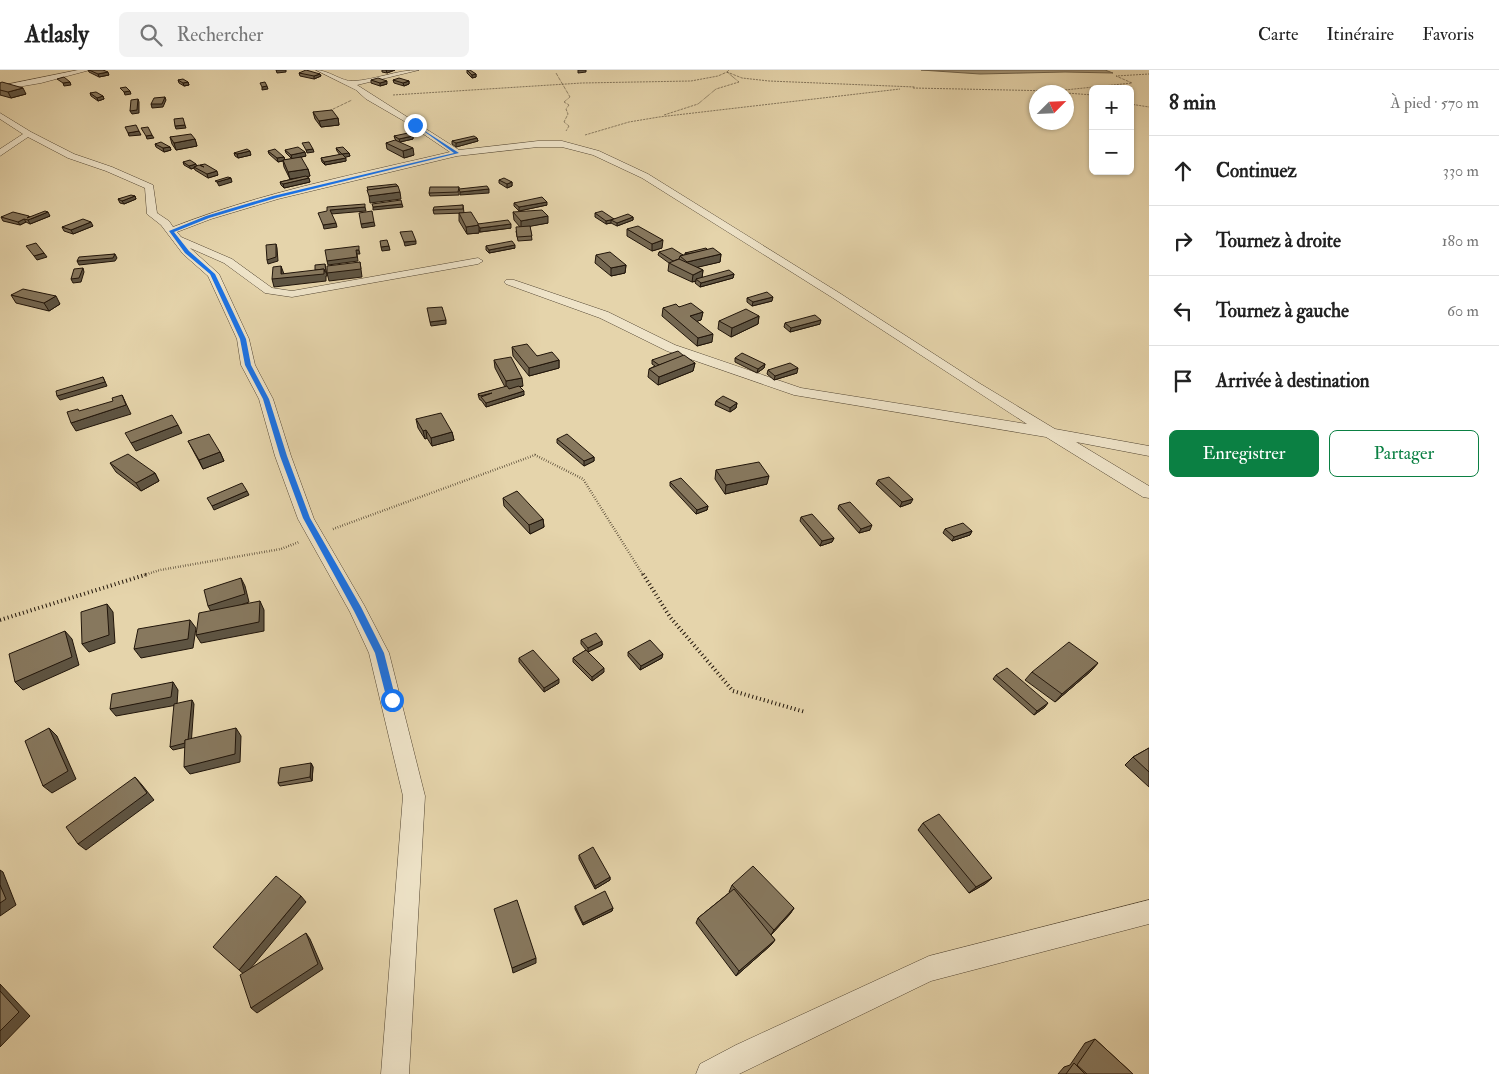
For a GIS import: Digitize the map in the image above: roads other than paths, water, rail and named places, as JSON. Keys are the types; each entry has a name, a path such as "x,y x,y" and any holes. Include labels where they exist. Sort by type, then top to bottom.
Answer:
{"street":[{"path":"0,88 87,70"},
{"path":"319,70 359,88 369,97 407,119 458,153"},
{"path":"350,84 416,70"},
{"path":"0,114 28,134 71,156 146,183 150,187 152,214 165,223 187,252 213,274 243,339 248,365 266,399 306,518 380,653 414,796 396,1074"},
{"path":"0,153 28,134"},
{"path":"175,236 207,217 275,197 458,153 562,144 596,153 645,176 837,296 974,386 1149,493"},
{"path":"175,236 228,261 269,291 292,294 478,261"},
{"path":"510,282 604,315 671,348 799,392 1052,433 1149,451"},
{"path":"710,1074 928,969 1005,951 1149,912"}]}
